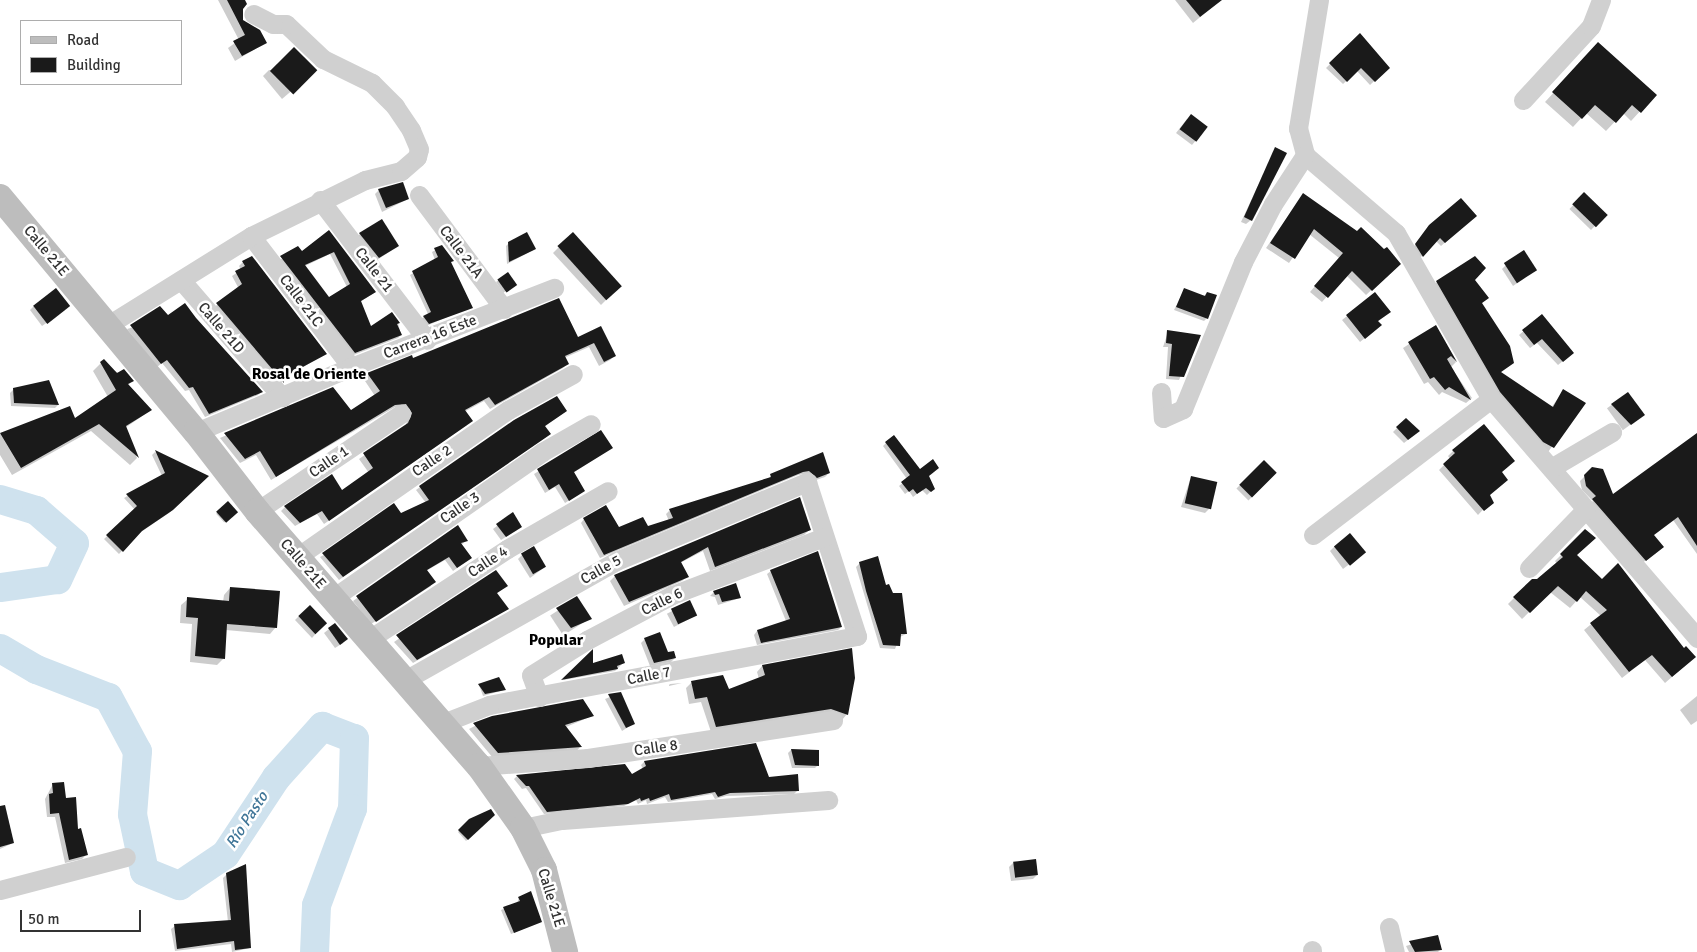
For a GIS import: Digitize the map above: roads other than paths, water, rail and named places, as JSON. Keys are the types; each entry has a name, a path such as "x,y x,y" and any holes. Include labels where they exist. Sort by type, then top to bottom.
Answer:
{"main road":[{"name":"Calle 21E","path":"0,197 196,432 257,511 333,598 371,638 479,766 523,828 544,870 565,952"}],"street":[{"path":"1319,0 1298,128 1305,155 1396,233 1491,399 1697,638"},
{"path":"1523,100 1591,26 1601,0"},
{"path":"108,325 251,236 320,200 365,180 401,171 417,157 416,140 395,106 372,83 323,59 286,24 273,24 253,14"},
{"path":"1161,392 1163,418 1183,409 1242,262 1273,204 1305,155"},
{"name":"Calle 21A","path":"419,195 504,309"},
{"name":"Calle 21","path":"320,200 428,340"},
{"name":"Calle 21C","path":"251,236 351,367"},
{"name":"Calle 21D","path":"181,280 282,397"},
{"name":"Carrera 16 Este","path":"196,432 351,367 428,340 554,288"},
{"name":"Calle 2","path":"297,557 508,410 572,374"},
{"path":"1314,535 1491,399"},
{"name":"Calle 1","path":"257,511 401,414"},
{"name":"Calle 3","path":"333,598 542,452 591,424"},
{"path":"1550,468 1612,432"},
{"name":"Calle 5","path":"405,680 616,561 807,482 824,537"},
{"name":"Calle 4","path":"371,638 507,550 608,490"},
{"path":"1529,568 1585,510"},
{"name":"Calle 7","path":"443,723 489,705 857,636 824,537"},
{"name":"Calle 6","path":"539,697 531,675 586,640 672,595 824,537"},
{"name":"Calle 8","path":"479,766 588,758 833,720"},
{"path":"523,828 562,820 828,800"},
{"path":"0,890 126,857"},
{"path":"1389,927 1395,952"}],"waterway":[{"name":"Río Pasto","path":"0,499 36,510 74,543 57,579 0,587"},
{"name":"Río Pasto","path":"0,648 36,669 108,697 137,751 132,814 144,871 179,885 225,854 276,777 322,726 354,738 352,808 316,905 314,952"}],"district":[{"name":"Rosal de Oriente","path":"309,374"},
{"name":"Popular","path":"556,640"}]}
